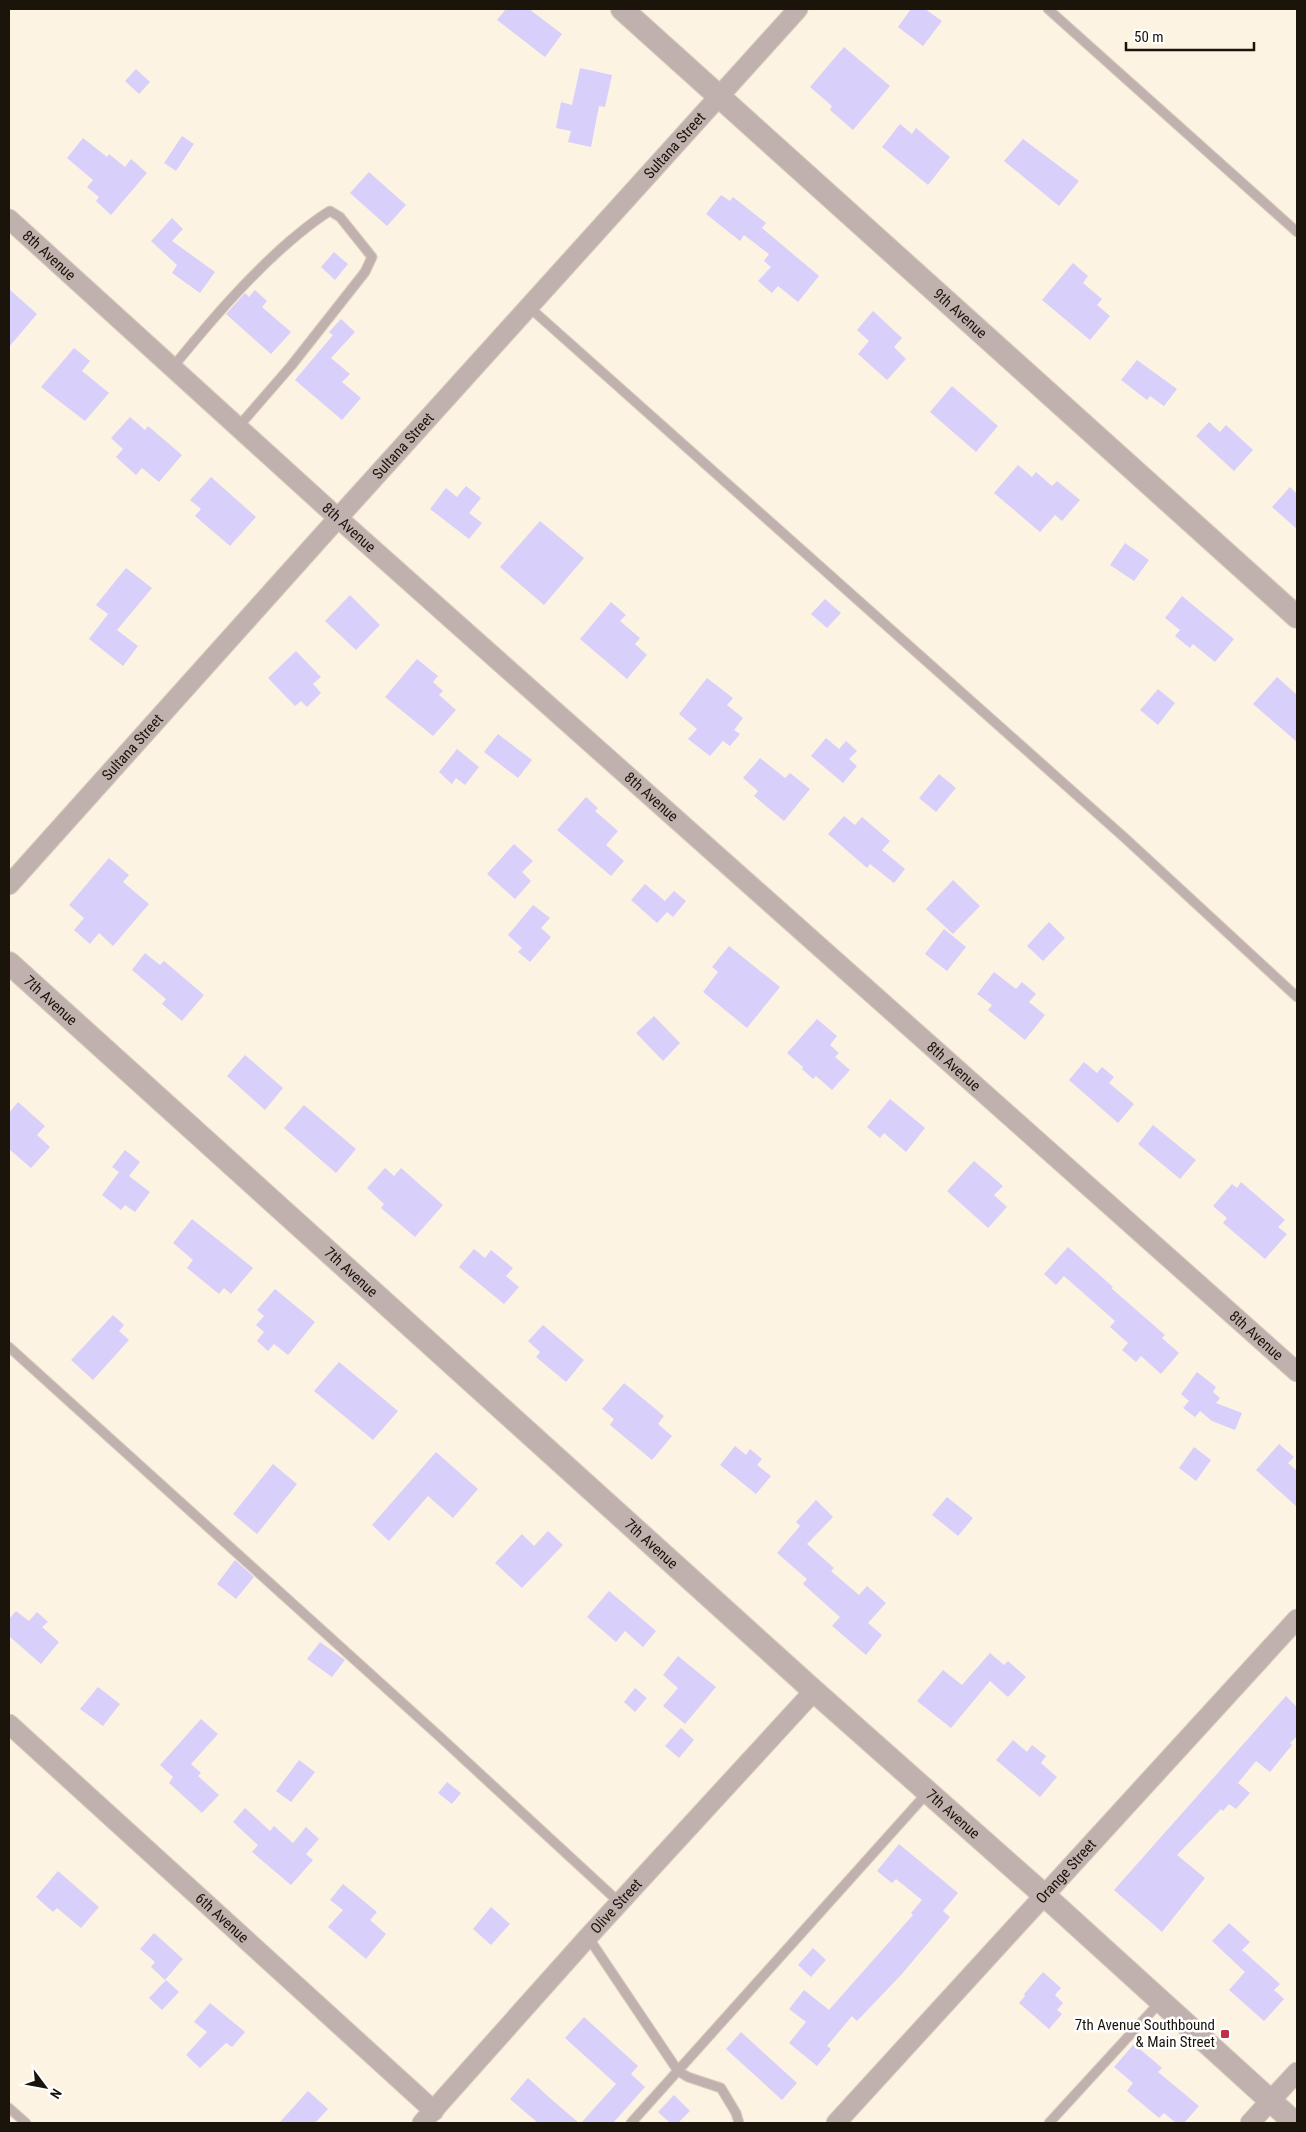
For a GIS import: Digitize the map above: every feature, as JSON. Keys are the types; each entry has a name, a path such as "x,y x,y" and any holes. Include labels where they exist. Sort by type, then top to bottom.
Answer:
{"street":[{"name":"9th Avenue","path":"622,9 1297,617"},
{"name":"Sultana Street","path":"9,885 798,9"},
{"name":"8th Avenue","path":"9,219 338,518 1297,1372"},
{"name":"7th Avenue","path":"9,963 1295,2123"},
{"name":"Orange Street","path":"836,2123 1297,1619"},
{"name":"Olive Street","path":"428,2117 588,1937 814,1691"},
{"name":"6th Avenue","path":"9,1724 428,2117"},
{"path":"1250,2123 1297,2072"}],"lane":[{"path":"1048,9 1297,232"},
{"path":"172,368 220,310 270,258 317,218 330,210 340,217 372,257 366,272 291,366 238,427"},
{"path":"529,307 1097,813 1297,997"},
{"path":"9,1348 432,1730 620,1903"},
{"path":"631,2123 929,1792"},
{"path":"588,1937 678,2071 688,2077 721,2088 736,2113 739,2123"},
{"path":"1049,2123 1161,2001"},
{"path":"9,2108 26,2123"}],"building":[{"path":"506,9 529,9 562,34 545,57 497,20"},
{"path":"911,9 925,9 942,21 923,46 898,27"},
{"path":"844,47 890,86 853,130 830,110 832,106 810,87"},
{"path":"580,68 612,75 605,107 599,106 591,147 568,142 571,131 556,128 561,102 572,105"},
{"path":"136,69 150,82 139,94 125,81"},
{"path":"900,124 912,134 916,128 950,157 928,185 882,147"},
{"path":"182,136 194,144 176,171 164,163"},
{"path":"83,138 107,157 109,154 125,167 131,159 147,173 111,215 96,201 99,197 87,187 93,180 67,158"},
{"path":"1023,139 1079,181 1059,206 1004,161"},
{"path":"369,172 406,205 387,226 350,193"},
{"path":"721,195 730,201 733,197 766,223 762,228 819,276 798,302 778,286 772,293 758,281 771,267 764,261 769,254 744,235 740,241 706,214"},
{"path":"172,218 183,229 172,241 215,272 200,293 172,273 177,265 151,241"},
{"path":"334,252 348,264 335,280 321,267"},
{"path":"1073,263 1088,276 1083,283 1102,299 1097,305 1110,316 1090,340 1042,300"},
{"path":"9,289 37,314 9,347"},
{"path":"255,290 267,301 262,307 291,332 271,354 226,314 245,293 249,297"},
{"path":"873,311 902,338 894,347 906,359 887,380 858,354 869,341 857,330"},
{"path":"341,319 355,332 331,358 350,374 342,382 361,398 342,420 295,380 333,335 329,332"},
{"path":"74,348 90,361 82,371 109,393 85,421 41,387"},
{"path":"1137,360 1177,389 1164,406 1150,396 1147,400 1121,380"},
{"path":"952,386 998,426 976,452 930,412"},
{"path":"130,417 145,430 148,426 182,455 159,482 142,468 136,475 116,457 123,449 111,438"},
{"path":"1209,422 1220,432 1226,425 1253,450 1234,471 1196,436"},
{"path":"1018,465 1032,477 1036,472 1052,486 1057,481 1080,500 1062,521 1055,515 1040,532 994,493"},
{"path":"211,477 256,517 230,546 195,516 201,509 190,500"},
{"path":"466,486 481,498 469,513 482,523 469,539 430,509 446,488 457,497"},
{"path":"1290,487 1297,494 1297,529 1272,507"},
{"path":"540,521 584,558 544,605 500,567"},
{"path":"1125,543 1149,560 1134,581 1110,565"},
{"path":"126,568 152,588 117,630 138,646 123,666 89,639 108,614 96,605"},
{"path":"350,595 380,625 356,650 325,621"},
{"path":"1182,596 1234,639 1215,662 1193,644 1190,648 1175,636 1180,630 1165,618"},
{"path":"825,599 841,613 827,628 811,614"},
{"path":"611,602 626,615 620,621 640,638 635,644 647,655 627,679 580,639"},
{"path":"296,651 321,677 313,684 321,693 307,707 301,701 295,706 268,678"},
{"path":"417,659 438,676 433,682 443,691 439,695 456,710 433,736 385,697"},
{"path":"1277,677 1297,695 1297,742 1253,704"},
{"path":"707,678 733,698 727,705 743,718 734,730 740,734 730,746 723,741 710,756 688,739 697,729 679,714"},
{"path":"1158,689 1175,703 1158,725 1140,710"},
{"path":"498,734 532,760 518,778 484,752"},
{"path":"826,738 839,749 846,741 857,751 849,759 857,766 843,783 811,756"},
{"path":"457,749 479,767 465,785 456,778 452,784 439,772"},
{"path":"760,758 785,778 790,773 810,789 784,821 754,796 758,791 743,778"},
{"path":"939,774 956,788 936,812 919,798"},
{"path":"586,797 598,808 595,811 618,831 606,845 624,861 611,876 557,830"},
{"path":"844,816 855,825 862,817 890,841 882,850 905,869 894,883 870,864 867,868 828,834"},
{"path":"514,844 533,861 522,872 531,881 515,899 487,874"},
{"path":"109,858 129,875 123,882 149,904 113,946 99,933 90,944 74,930 84,918 69,905"},
{"path":"953,880 980,906 953,934 926,909"},
{"path":"645,884 665,901 674,891 686,901 673,917 667,912 657,923 631,900"},
{"path":"533,905 550,918 541,928 551,937 530,962 518,952 522,948 508,935"},
{"path":"1049,922 1065,938 1043,961 1027,946"},
{"path":"944,929 966,947 947,971 925,954"},
{"path":"729,946 780,987 747,1028 703,992 718,972 712,967"},
{"path":"145,953 160,965 164,961 204,995 182,1021 162,1004 166,999 132,970"},
{"path":"994,972 1016,989 1022,982 1036,994 1029,1002 1045,1015 1025,1040 988,1010 992,1005 977,994"},
{"path":"654,1016 680,1043 663,1061 636,1033"},
{"path":"817,1019 837,1036 830,1045 839,1053 835,1057 850,1070 832,1090 816,1076 813,1079 787,1053"},
{"path":"245,1055 283,1088 265,1110 227,1076"},
{"path":"1084,1062 1097,1073 1102,1067 1114,1077 1109,1083 1134,1104 1118,1123 1069,1080"},
{"path":"890,1099 925,1128 906,1152 884,1133 880,1138 867,1127"},
{"path":"18,1102 45,1126 37,1135 50,1147 31,1168 9,1149 9,1113"},
{"path":"304,1105 356,1149 336,1173 284,1128"},
{"path":"1153,1125 1196,1160 1180,1179 1138,1144"},
{"path":"125,1150 140,1162 129,1176 150,1192 135,1212 125,1205 121,1210 102,1195 119,1172 112,1167"},
{"path":"974,1161 1003,1186 994,1195 1007,1207 988,1228 947,1191"},
{"path":"385,1168 394,1176 401,1168 443,1205 415,1237 381,1208 384,1204 367,1188"},
{"path":"1241,1182 1285,1220 1278,1227 1287,1234 1265,1259 1223,1223 1227,1218 1213,1206 1232,1184 1237,1188"},
{"path":"192,1219 253,1268 231,1294 224,1288 219,1294 187,1268 193,1260 173,1243"},
{"path":"1068,1247 1165,1335 1162,1338 1179,1353 1161,1374 1141,1356 1136,1362 1122,1350 1128,1343 1110,1327 1115,1321 1064,1276 1056,1285 1044,1274"},
{"path":"474,1249 485,1258 491,1250 513,1268 506,1276 519,1287 504,1304 459,1267"},
{"path":"275,1289 315,1322 288,1355 274,1344 268,1351 257,1341 264,1332 256,1325 264,1316 257,1310"},
{"path":"113,1315 124,1325 119,1331 129,1340 93,1380 71,1360"},
{"path":"543,1325 584,1360 566,1382 536,1357 540,1352 528,1341"},
{"path":"339,1362 398,1411 373,1440 314,1391"},
{"path":"1197,1372 1216,1387 1213,1392 1220,1398 1216,1403 1242,1413 1235,1430 1212,1421 1200,1411 1195,1417 1183,1408 1189,1401 1181,1394"},
{"path":"624,1383 664,1416 658,1424 672,1436 652,1460 610,1425 614,1419 602,1409"},
{"path":"1279,1444 1294,1457 1288,1463 1297,1471 1297,1507 1256,1470"},
{"path":"735,1446 746,1455 750,1449 762,1459 757,1465 771,1476 756,1494 720,1465"},
{"path":"1194,1447 1211,1460 1196,1481 1179,1468"},
{"path":"436,1452 478,1489 453,1518 428,1496 389,1541 372,1525"},
{"path":"273,1464 297,1484 257,1534 233,1514"},
{"path":"947,1497 973,1518 958,1536 932,1515"},
{"path":"816,1500 833,1517 807,1544 834,1568 831,1571 859,1595 867,1586 886,1603 868,1623 882,1635 866,1655 832,1626 840,1617 803,1584 807,1579 777,1553 800,1526 796,1522"},
{"path":"548,1531 563,1545 522,1588 495,1563 522,1534 534,1546"},
{"path":"235,1560 254,1577 236,1599 217,1584"},
{"path":"609,1591 656,1631 643,1647 625,1631 616,1642 587,1617"},
{"path":"16,1611 29,1621 37,1612 48,1622 42,1627 59,1642 41,1664 9,1636 9,1619"},
{"path":"320,1642 345,1660 332,1677 307,1659"},
{"path":"990,1653 1004,1665 1008,1661 1026,1677 1008,1697 990,1681 951,1728 917,1701 943,1670 962,1685"},
{"path":"678,1656 716,1687 685,1724 663,1706 678,1688 663,1675"},
{"path":"98,1687 120,1704 103,1726 80,1709"},
{"path":"635,1688 647,1698 635,1712 624,1702"},
{"path":"1286,1696 1297,1707 1297,1736 1270,1772 1256,1761 1238,1783 1250,1793 1236,1809 1229,1804 1223,1811 1221,1809 1177,1855 1205,1878 1162,1932 1114,1890"},
{"path":"201,1719 218,1734 191,1764 201,1773 198,1776 219,1795 202,1813 169,1783 173,1777 160,1765"},
{"path":"681,1728 694,1740 679,1758 665,1746"},
{"path":"1013,1740 1027,1752 1032,1745 1046,1756 1041,1763 1057,1777 1040,1797 996,1760"},
{"path":"299,1760 315,1772 291,1802 276,1791"},
{"path":"447,1782 461,1793 452,1804 438,1793"},
{"path":"245,1808 270,1831 274,1826 293,1843 306,1827 319,1839 306,1854 313,1860 291,1885 252,1852 258,1845 233,1822"},
{"path":"899,1844 958,1893 943,1911 950,1917 901,1975 857,2021 852,2016 827,2046 831,2049 817,2066 789,2043 806,2022 789,2009 804,1990 829,2010 913,1915 911,1913 922,1900 896,1879 892,1883 877,1871"},
{"path":"58,1871 99,1907 81,1928 57,1908 53,1912 36,1897"},
{"path":"343,1884 377,1912 370,1920 386,1934 366,1959 328,1927 343,1910 330,1900"},
{"path":"491,1907 510,1924 491,1945 473,1929"},
{"path":"1229,1923 1250,1942 1242,1950 1280,1984 1274,1990 1284,1999 1264,2021 1229,1990 1245,1972 1212,1941"},
{"path":"154,1933 183,1959 165,1980 151,1967 155,1962 140,1949"},
{"path":"813,1948 826,1960 811,1977 798,1965"},
{"path":"1043,1972 1061,1988 1055,1995 1063,2003 1057,2010 1062,2014 1049,2029 1019,2003 1025,1996 1024,1994"},
{"path":"166,1980 179,1992 162,2010 149,1998"},
{"path":"210,2003 245,2032 232,2047 226,2043 200,2068 186,2055 207,2032 194,2022"},
{"path":"584,2017 638,2066 631,2074 645,2087 613,2123 581,2123 616,2084 565,2038"},
{"path":"741,2032 797,2083 782,2100 726,2049"},
{"path":"1134,2044 1162,2068 1158,2072 1199,2106 1184,2123 1176,2123 1164,2113 1159,2118 1127,2091 1133,2083 1114,2067"},
{"path":"528,2078 579,2123 538,2123 510,2099"},
{"path":"308,2091 328,2109 315,2123 279,2123"},
{"path":"674,2095 690,2111 678,2123 670,2123 658,2112"}],"place":[{"name":"7th Avenue Southbound & Main Street","path":"1225,2034"}]}
